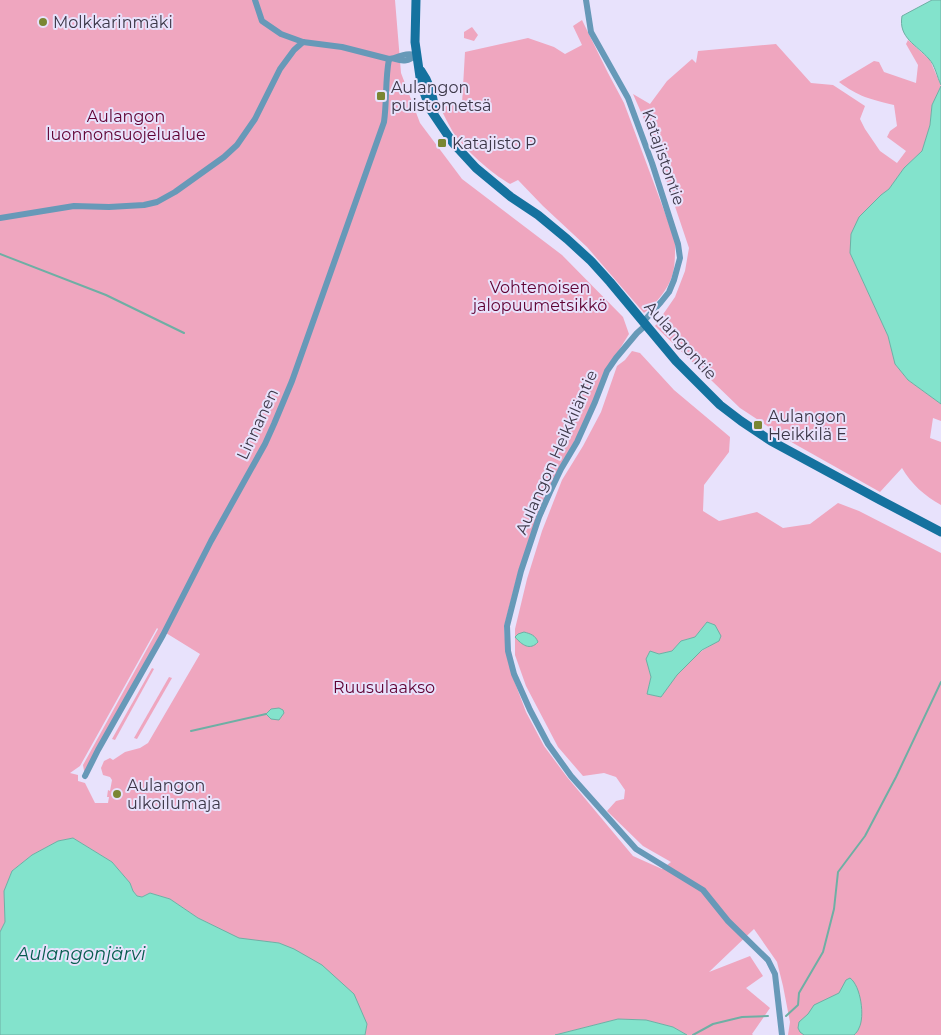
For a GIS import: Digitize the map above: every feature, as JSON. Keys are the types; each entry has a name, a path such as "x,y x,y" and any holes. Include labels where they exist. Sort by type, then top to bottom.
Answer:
{"street":[{"path":"255,0 262,21 281,34 302,42 342,48 405,62 416,55"},
{"name":"Aulangontie","path":"416,0 414,22 418,67 426,77 437,120 453,143 476,168 494,184 538,215 591,261 676,361 720,405 771,441 941,532"},
{"name":"Katajistontie","path":"586,0 591,32 628,98 652,163 679,250 680,258 674,280 661,302 644,323"},
{"path":"0,218 74,206 144,205 157,202 175,192 224,158 237,144 255,119 280,69 302,42"},
{"name":"Linnanen","path":"85,776 265,444 274,424 295,371 384,122 392,59"},
{"name":"Aulangon Heikkiläntie","path":"644,323 607,371 585,426 561,469 539,517 521,571 507,626 508,651 514,674 530,710 548,744 571,776 636,849 703,890 728,921 768,960 775,974 782,1035"}],"green space":[{"path":"0,0 395,0 401,73 420,123 462,179 562,255 623,317 629,334 605,373 519,569 504,627 506,652 512,675 526,712 544,746 567,777 633,856 662,869 671,862 643,846 607,811 616,801 624,799 625,790 616,777 604,773 583,776 558,747 526,686 515,655 515,629 527,579 542,531 562,480 601,412 617,366 632,351 640,353 674,390 730,437 729,452 704,485 703,511 719,521 757,512 783,528 810,524 838,503 859,511 941,553 941,1035 788,1035 790,1022 777,962 754,929 709,972 750,956 763,976 746,988 770,1008 753,1035 687,1035 673,1027 646,1020 618,1019 555,1035 365,1035 367,1024 279,943 239,939 198,918 170,899 150,893 142,897 137,896 130,883 112,862 73,838 58,841 32,855 12,871 4,891 5,922 0,932","holes":["707,622 710,646 689,662 661,697 647,694 651,677 649,670 659,654 672,651 681,641 695,637","157,628 83,765 85,776 166,633 200,654 148,743 140,748 125,752 113,760 110,758 104,761 101,768 103,775 110,777 112,780 110,791 108,790 108,803 95,803 85,783 78,781 78,775 70,773 80,766"]},
{"path":"582,20 624,103 675,240 675,263 670,283 659,298 644,313 587,247 518,180 510,184 495,174 471,153 453,132 440,107 462,104 465,52 528,38 554,47 565,54 582,45 573,26"},
{"path":"472,27 478,35 474,41 464,38 464,32"},
{"path":"908,40 930,60 941,86 932,105 930,125 922,151 904,168 889,189 859,217 850,253 888,336 895,364 908,380 941,404 941,421 933,418 930,438 941,442 941,505 919,489 902,468 880,492 793,443 740,408 655,326 675,297 685,271 689,248 651,135 633,94 650,104 667,81 692,59 696,63 698,51 776,44 811,83 833,85 865,106 860,119 865,129 880,151 897,163 906,151 887,137 890,131 897,126 894,105 865,97 839,82 874,61 879,62 884,72 916,83 918,65 906,44"},
{"path":"152,668 154,669 115,740 112,739"},
{"path":"169,677 172,678 137,739 134,738"}],"water":[{"path":"932,0 941,0 941,85 931,62 906,36 902,24 902,16"},
{"path":"941,86 941,404 908,380 895,364 888,336 850,253 851,234 859,217 889,189 904,168 922,151 930,125 932,105"},
{"path":"707,622 715,625 721,636 719,641 702,650 677,675 661,697 647,694 651,677 646,659 650,651 659,654 672,651 681,641 695,637"},
{"path":"524,632 533,635 538,642 532,646 526,646 520,642 515,637"},
{"path":"279,708 284,713 279,720 271,719 266,714 271,709"},
{"name":"Aulangonjärvi","path":"73,838 112,862 130,883 137,896 142,897 150,893 170,899 198,918 239,938 279,943 322,965 354,994 367,1024 365,1035 0,1035 0,932 5,922 4,891 12,871 32,855 58,841"},
{"path":"850,978 857,988 862,1009 861,1023 854,1035 804,1035 800,1032 798,1028 799,1022 814,1005 839,993 846,980"},
{"path":"618,1019 646,1020 673,1027 687,1035 555,1035"}],"waterway":[{"path":"0,254 106,295 184,333"},
{"path":"786,1016 798,1005 799,993 823,952 834,909 838,872 865,836 896,777 941,682"},
{"path":"191,731 266,714"},
{"path":"693,1035 713,1024 742,1017 768,1016"}],"place":[{"name":"Molkkarinmäki","path":"43,22"},
{"name":"Aulangon puistometsä","path":"381,96"},
{"name":"Katajisto P","path":"442,143"},
{"name":"Aulangon Heikkilä E","path":"758,425"},
{"name":"Aulangon ulkoilumaja","path":"117,794"}],"park label":[{"name":"Aulangon luonnonsuojelualue","path":"126,125"},
{"name":"Vohtenoisen jalopuumetsikkö","path":"540,296"},
{"name":"Ruusulaakso","path":"384,687"}]}
